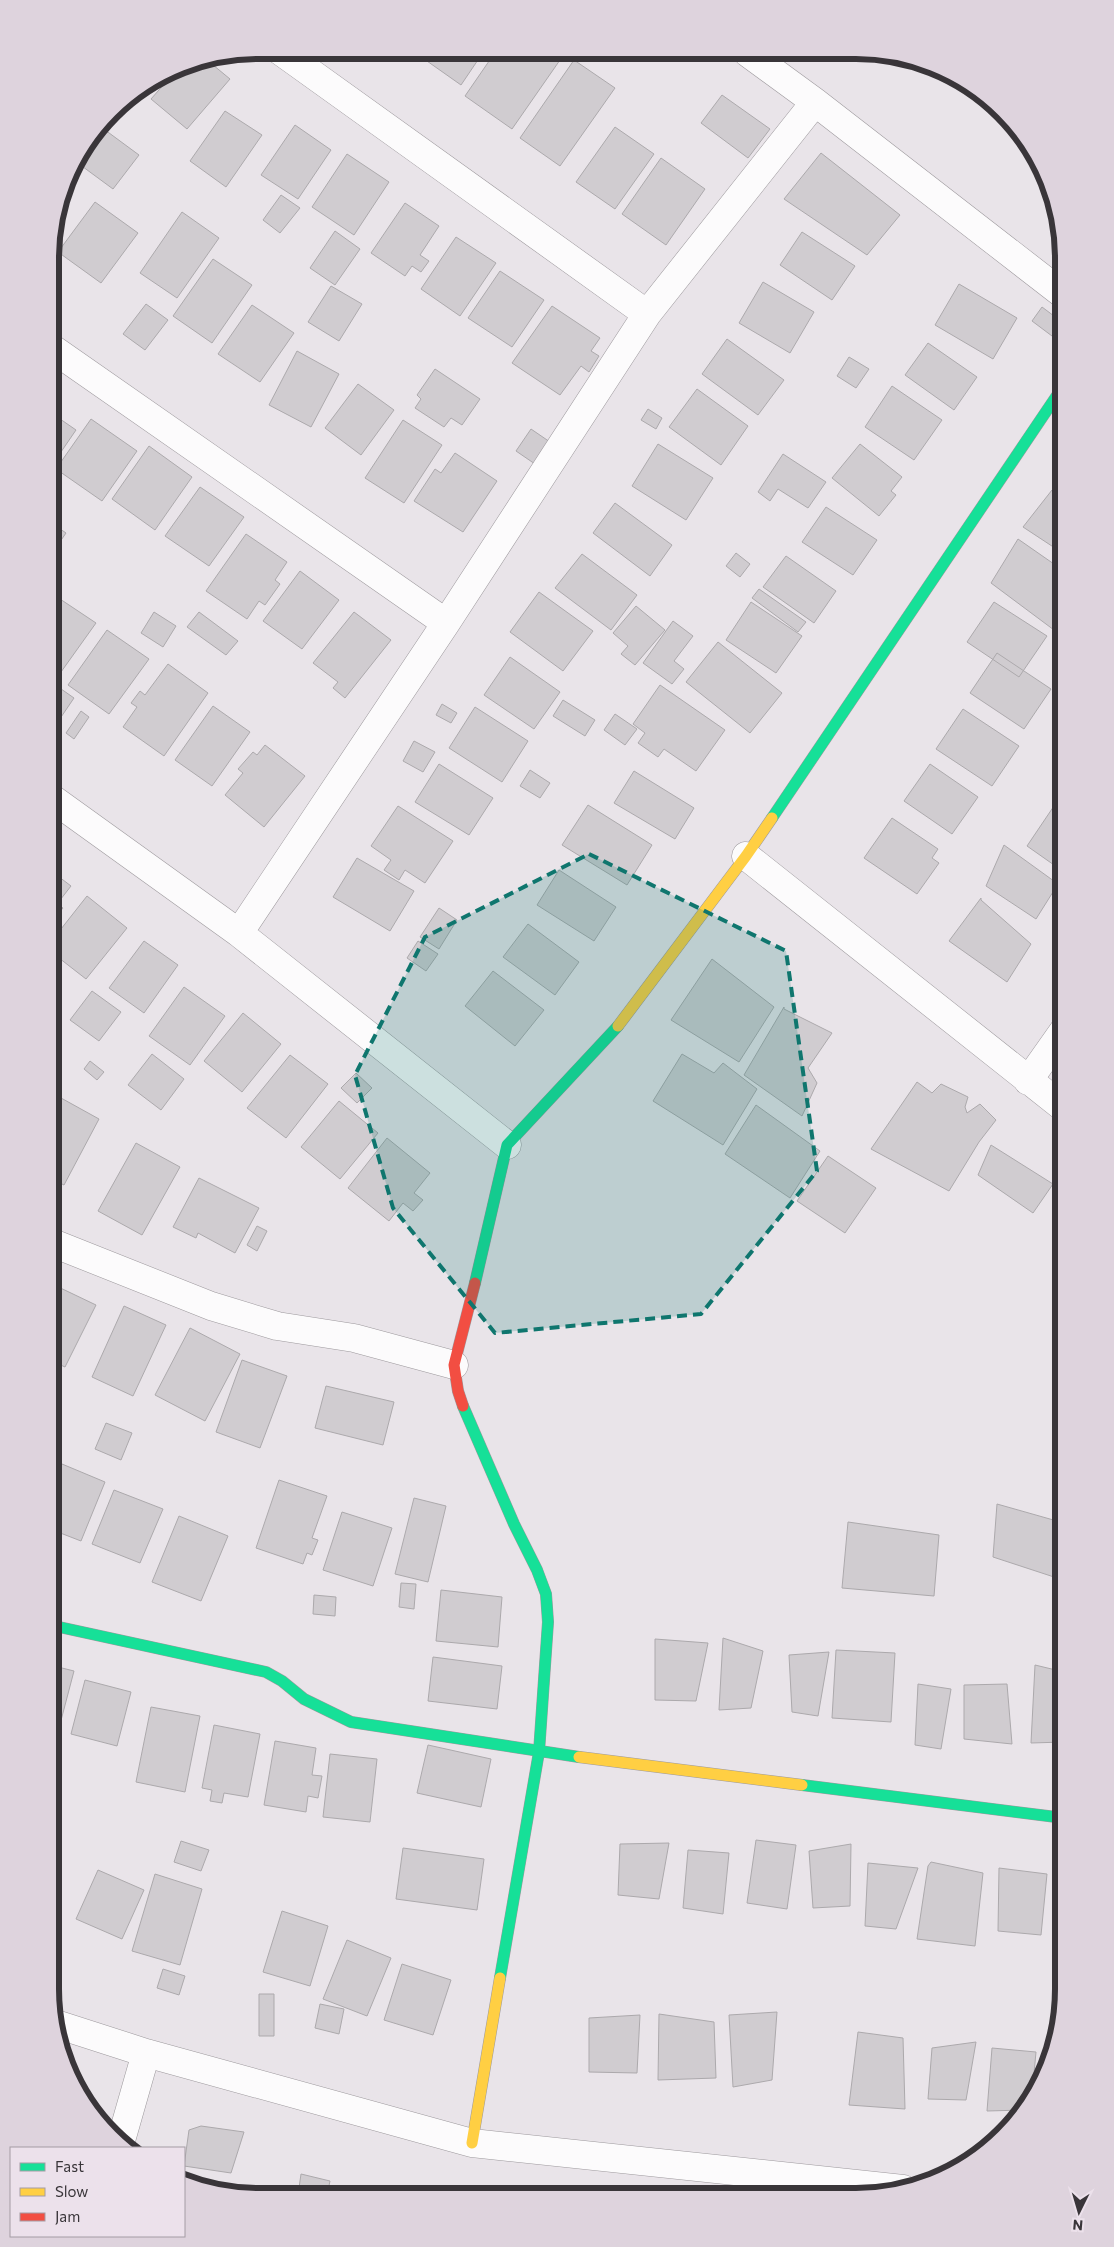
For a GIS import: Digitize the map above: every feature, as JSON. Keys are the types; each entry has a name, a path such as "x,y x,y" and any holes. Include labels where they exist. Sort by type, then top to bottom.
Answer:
{"street":[{"path":"293,59 647,314"},
{"path":"756,59 815,102 1055,288"},
{"path":"238,933 446,623 647,314 815,102"},
{"path":"59,353 446,623"},
{"path":"472,2143 539,1752 548,1622 546,1594 537,1570 514,1524 467,1419 458,1391 454,1364 478,1272 507,1145 623,1021 746,856 1055,399"},
{"path":"59,804 238,933 507,1145"},
{"path":"746,856 1028,1082 1055,1102"},
{"path":"1028,1082 1055,1043"},
{"path":"59,1246 211,1306 277,1326 354,1338 454,1364"},
{"path":"59,1627 266,1672 282,1681 304,1699 352,1722 539,1752 1055,1817"},
{"path":"63,2026 146,2053 472,2143 772,2186 859,2188"},
{"path":"123,2135 146,2053"}],"highlighted area":[{"path":"589,854 786,951 817,1171 701,1314 495,1333 393,1208 355,1075 425,937"}],"building":[{"path":"424,59 479,59 461,85"},
{"path":"490,59 560,60 512,129 465,96"},
{"path":"574,60 615,88 560,166 520,138"},
{"path":"212,65 230,79 187,129 151,99 168,80 194,69"},
{"path":"722,95 770,129 748,158 701,123"},
{"path":"225,111 262,135 226,187 190,161"},
{"path":"295,125 331,150 298,199 261,175"},
{"path":"615,127 654,154 615,209 576,182"},
{"path":"105,130 139,155 113,189 81,166 92,147"},
{"path":"821,153 900,215 867,255 784,199"},
{"path":"347,154 389,182 354,235 312,207"},
{"path":"661,158 705,189 666,245 622,214"},
{"path":"281,195 300,208 280,233 263,220"},
{"path":"95,202 138,233 101,283 59,253"},
{"path":"405,203 439,226 420,255 429,261 421,272 412,266 405,276 371,253"},
{"path":"182,212 219,238 177,298 140,273"},
{"path":"335,231 360,249 335,285 310,268"},
{"path":"802,232 855,266 832,300 780,265"},
{"path":"456,237 496,263 460,316 421,289"},
{"path":"213,259 252,285 212,343 173,316"},
{"path":"500,271 544,300 512,347 468,318"},
{"path":"763,282 814,312 790,353 739,323"},
{"path":"959,284 1017,318 993,359 935,325"},
{"path":"331,286 362,304 339,341 308,322"},
{"path":"146,304 168,320 145,350 123,334"},
{"path":"252,305 294,333 260,382 218,354"},
{"path":"552,306 600,338 591,351 599,356 589,372 581,366 560,395 512,363"},
{"path":"1042,307 1055,317 1055,332 1052,336 1032,321"},
{"path":"727,339 784,380 758,415 702,374"},
{"path":"928,343 977,377 954,410 905,375"},
{"path":"297,351 339,374 311,427 269,405"},
{"path":"849,357 869,369 856,388 837,376"},
{"path":"435,369 480,399 462,425 451,418 444,427 415,408 421,399 417,395"},
{"path":"358,384 394,410 361,455 325,428"},
{"path":"892,386 942,420 914,460 865,427"},
{"path":"697,389 748,426 721,465 669,427"},
{"path":"648,409 662,418 656,429 641,420"},
{"path":"59,418 76,430 59,455"},
{"path":"91,419 137,451 102,501 59,471 59,465"},
{"path":"403,420 442,445 404,503 365,478"},
{"path":"531,429 550,442 535,464 516,451"},
{"path":"658,444 713,478 686,520 632,486"},
{"path":"860,444 902,477 891,491 896,495 879,516 832,478"},
{"path":"149,446 192,477 155,530 112,499"},
{"path":"455,453 497,481 463,532 414,501 435,469 441,473"},
{"path":"783,454 826,482 808,508 778,489 770,501 758,492"},
{"path":"200,487 244,517 209,566 165,536"},
{"path":"1052,490 1055,492 1055,548 1023,527"},
{"path":"615,503 672,545 650,576 593,533"},
{"path":"826,507 877,540 853,575 802,542"},
{"path":"59,528 66,533 59,543"},
{"path":"246,534 287,562 275,580 280,584 265,605 259,601 247,619 206,591"},
{"path":"1018,539 1055,565 1054,630 991,583"},
{"path":"736,553 750,564 740,577 726,566"},
{"path":"582,554 637,595 611,630 555,588"},
{"path":"786,556 836,591 814,623 763,587"},
{"path":"300,571 339,600 302,649 263,621"},
{"path":"759,589 806,622 798,632 752,598"},
{"path":"539,592 593,631 563,671 510,632"},
{"path":"59,598 96,623 61,672 59,671"},
{"path":"751,602 802,636 776,673 726,640"},
{"path":"994,602 1047,636 1019,677 967,642"},
{"path":"636,606 665,630 635,665 621,654 628,646 613,633"},
{"path":"154,612 176,626 163,647 141,633"},
{"path":"199,612 238,641 226,655 187,627"},
{"path":"354,612 391,640 345,698 333,688 338,682 313,663"},
{"path":"673,621 693,636 674,661 684,669 672,684 643,663"},
{"path":"107,630 149,659 109,714 68,685"},
{"path":"718,642 782,693 750,733 686,682"},
{"path":"997,653 1051,689 1024,729 970,693"},
{"path":"510,657 560,692 534,729 484,695"},
{"path":"168,664 208,693 164,756 123,727 137,707 131,703 140,691 145,695"},
{"path":"660,685 725,730 696,771 664,749 658,757 638,743 645,733 633,724"},
{"path":"59,688 74,698 59,720"},
{"path":"563,700 595,720 585,736 553,716"},
{"path":"442,704 457,713 451,723 436,715"},
{"path":"213,706 250,732 212,786 175,760"},
{"path":"475,707 528,741 502,782 449,748"},
{"path":"963,709 1019,746 992,786 936,749"},
{"path":"81,711 89,717 74,739 66,733"},
{"path":"615,714 637,729 625,745 604,730"},
{"path":"414,741 435,752 423,772 403,761"},
{"path":"265,745 305,776 264,827 225,795 243,773 238,769 253,752 257,755"},
{"path":"439,764 493,798 469,835 415,802"},
{"path":"930,764 978,797 952,834 904,801"},
{"path":"530,770 550,783 540,798 520,786"},
{"path":"634,771 694,808 675,839 614,803"},
{"path":"1055,804 1055,866 1027,846"},
{"path":"588,805 652,845 627,885 562,845"},
{"path":"398,806 453,841 425,883 405,870 399,880 384,870 391,860 371,846"},
{"path":"892,818 938,849 932,858 939,863 917,894 864,858"},
{"path":"1004,845 1055,882 1055,889 1036,919 986,886"},
{"path":"357,858 414,891 390,931 333,897"},
{"path":"559,870 616,907 594,941 537,905"},
{"path":"59,877 71,886 59,901"},
{"path":"87,896 127,928 86,979 59,958 59,932"},
{"path":"981,898 1031,944 1007,982 949,941"},
{"path":"439,908 457,920 439,949 420,937"},
{"path":"528,924 579,962 555,995 503,957"},
{"path":"144,941 178,965 144,1013 109,988"},
{"path":"418,941 438,954 426,971 407,958"},
{"path":"712,959 774,1007 739,1062 671,1020"},
{"path":"493,971 544,1010 515,1046 465,1006"},
{"path":"184,987 225,1016 190,1065 149,1036"},
{"path":"92,991 121,1012 99,1041 70,1020"},
{"path":"784,1007 784,1009 832,1033 808,1068 817,1083 802,1116 744,1075"},
{"path":"243,1013 281,1044 242,1092 204,1061"},
{"path":"152,1054 184,1079 161,1110 128,1085"},
{"path":"682,1054 714,1073 723,1063 757,1089 723,1145 653,1101"},
{"path":"290,1055 328,1084 286,1138 247,1108"},
{"path":"90,1061 104,1072 97,1080 84,1069"},
{"path":"356,1073 372,1088 357,1103 341,1088"},
{"path":"917,1082 932,1093 941,1084 968,1097 965,1107 967,1113 980,1104 996,1120 979,1142 949,1191 871,1149"},
{"path":"59,1097 99,1119 64,1185 59,1182"},
{"path":"339,1101 378,1133 340,1179 301,1147"},
{"path":"756,1105 820,1151 790,1198 725,1154"},
{"path":"387,1138 430,1173 414,1193 423,1200 413,1211 403,1203 389,1221 348,1188"},
{"path":"136,1143 180,1167 142,1235 98,1211"},
{"path":"991,1145 1053,1184 1033,1213 978,1175"},
{"path":"828,1156 876,1188 845,1233 797,1201"},
{"path":"199,1178 259,1208 235,1253 198,1233 196,1238 173,1227"},
{"path":"257,1226 267,1231 257,1251 247,1245"},
{"path":"59,1287 96,1305 65,1367 59,1364"},
{"path":"124,1306 166,1325 133,1396 92,1377"},
{"path":"190,1328 240,1354 205,1421 155,1395"},
{"path":"242,1360 287,1376 260,1448 216,1432"},
{"path":"326,1386 394,1402 383,1445 315,1428"},
{"path":"106,1423 132,1433 121,1460 95,1449"},
{"path":"62,1464 105,1482 81,1541 59,1532 59,1471"},
{"path":"279,1480 327,1496 312,1538 318,1540 312,1555 307,1553 303,1564 256,1548"},
{"path":"114,1490 163,1509 140,1563 92,1544"},
{"path":"414,1498 446,1506 428,1582 395,1574"},
{"path":"997,1504 1055,1520 1054,1577 993,1557"},
{"path":"342,1512 392,1528 373,1586 323,1570"},
{"path":"179,1516 228,1536 201,1601 152,1582"},
{"path":"848,1522 939,1535 934,1596 842,1588"},
{"path":"401,1583 416,1584 414,1609 399,1607"},
{"path":"441,1590 502,1597 498,1647 436,1641"},
{"path":"314,1595 336,1597 335,1616 313,1614"},
{"path":"723,1638 763,1651 751,1708 719,1710"},
{"path":"655,1639 708,1643 696,1701 655,1700"},
{"path":"836,1650 895,1653 891,1722 832,1718"},
{"path":"829,1652 818,1716 792,1712 789,1655"},
{"path":"433,1657 502,1666 497,1709 428,1701"},
{"path":"1035,1665 1055,1670 1055,1742 1031,1743"},
{"path":"59,1667 74,1671 59,1728"},
{"path":"85,1680 131,1692 117,1746 71,1734"},
{"path":"918,1684 951,1689 941,1749 915,1745"},
{"path":"1007,1684 1012,1744 964,1739 964,1685"},
{"path":"151,1707 200,1716 185,1792 136,1782"},
{"path":"214,1725 260,1734 248,1797 224,1793 222,1803 210,1801 212,1790 202,1788"},
{"path":"275,1741 316,1748 312,1775 322,1776 318,1798 308,1796 306,1812 264,1805"},
{"path":"428,1745 491,1759 481,1807 417,1793"},
{"path":"330,1754 377,1759 370,1822 323,1817"},
{"path":"756,1840 796,1845 787,1909 747,1903"},
{"path":"181,1841 209,1850 201,1871 174,1862"},
{"path":"669,1843 659,1899 618,1895 620,1844"},
{"path":"851,1844 850,1906 813,1908 809,1851"},
{"path":"403,1848 484,1859 477,1910 396,1899"},
{"path":"688,1850 729,1853 723,1914 683,1908"},
{"path":"931,1862 983,1873 975,1946 917,1939 928,1866"},
{"path":"868,1863 918,1868 896,1929 865,1926"},
{"path":"999,1868 1047,1874 1041,1935 998,1931"},
{"path":"98,1870 144,1890 122,1939 76,1919"},
{"path":"155,1874 202,1889 180,1965 132,1951"},
{"path":"282,1911 328,1926 310,1986 263,1972"},
{"path":"347,1940 391,1958 367,2016 323,1999"},
{"path":"402,1964 451,1980 433,2035 384,2020"},
{"path":"163,1969 185,1976 179,1995 157,1988"},
{"path":"259,1994 274,1994 274,2036 259,2036"},
{"path":"320,2004 344,2009 339,2034 315,2028"},
{"path":"777,2012 772,2080 733,2087 729,2015"},
{"path":"659,2014 714,2022 716,2078 658,2080"},
{"path":"640,2015 637,2073 589,2072 589,2018"},
{"path":"858,2032 903,2038 905,2109 849,2105"},
{"path":"976,2042 966,2100 928,2099 932,2048"},
{"path":"992,2048 1036,2052 1033,2080 1014,2110 987,2111"},
{"path":"201,2126 244,2132 231,2173 185,2166 189,2130"},
{"path":"301,2174 330,2181 328,2188 299,2188"}],"traffic: fast":[{"path":"772,818 1055,398"},
{"path":"475,1283 507,1145 618,1026"},
{"path":"463,1406 514,1524 537,1570 546,1594 548,1622 539,1752 500,1978"},
{"path":"59,1627 266,1672 282,1681 304,1699 351,1722 579,1757"},
{"path":"802,1785 1055,1817"}],"traffic: slow":[{"path":"618,1026 746,856 772,818"},
{"path":"579,1757 802,1785"},
{"path":"472,2143 500,1978"}],"traffic: jam":[{"path":"463,1406 458,1391 454,1365 475,1283"}]}
